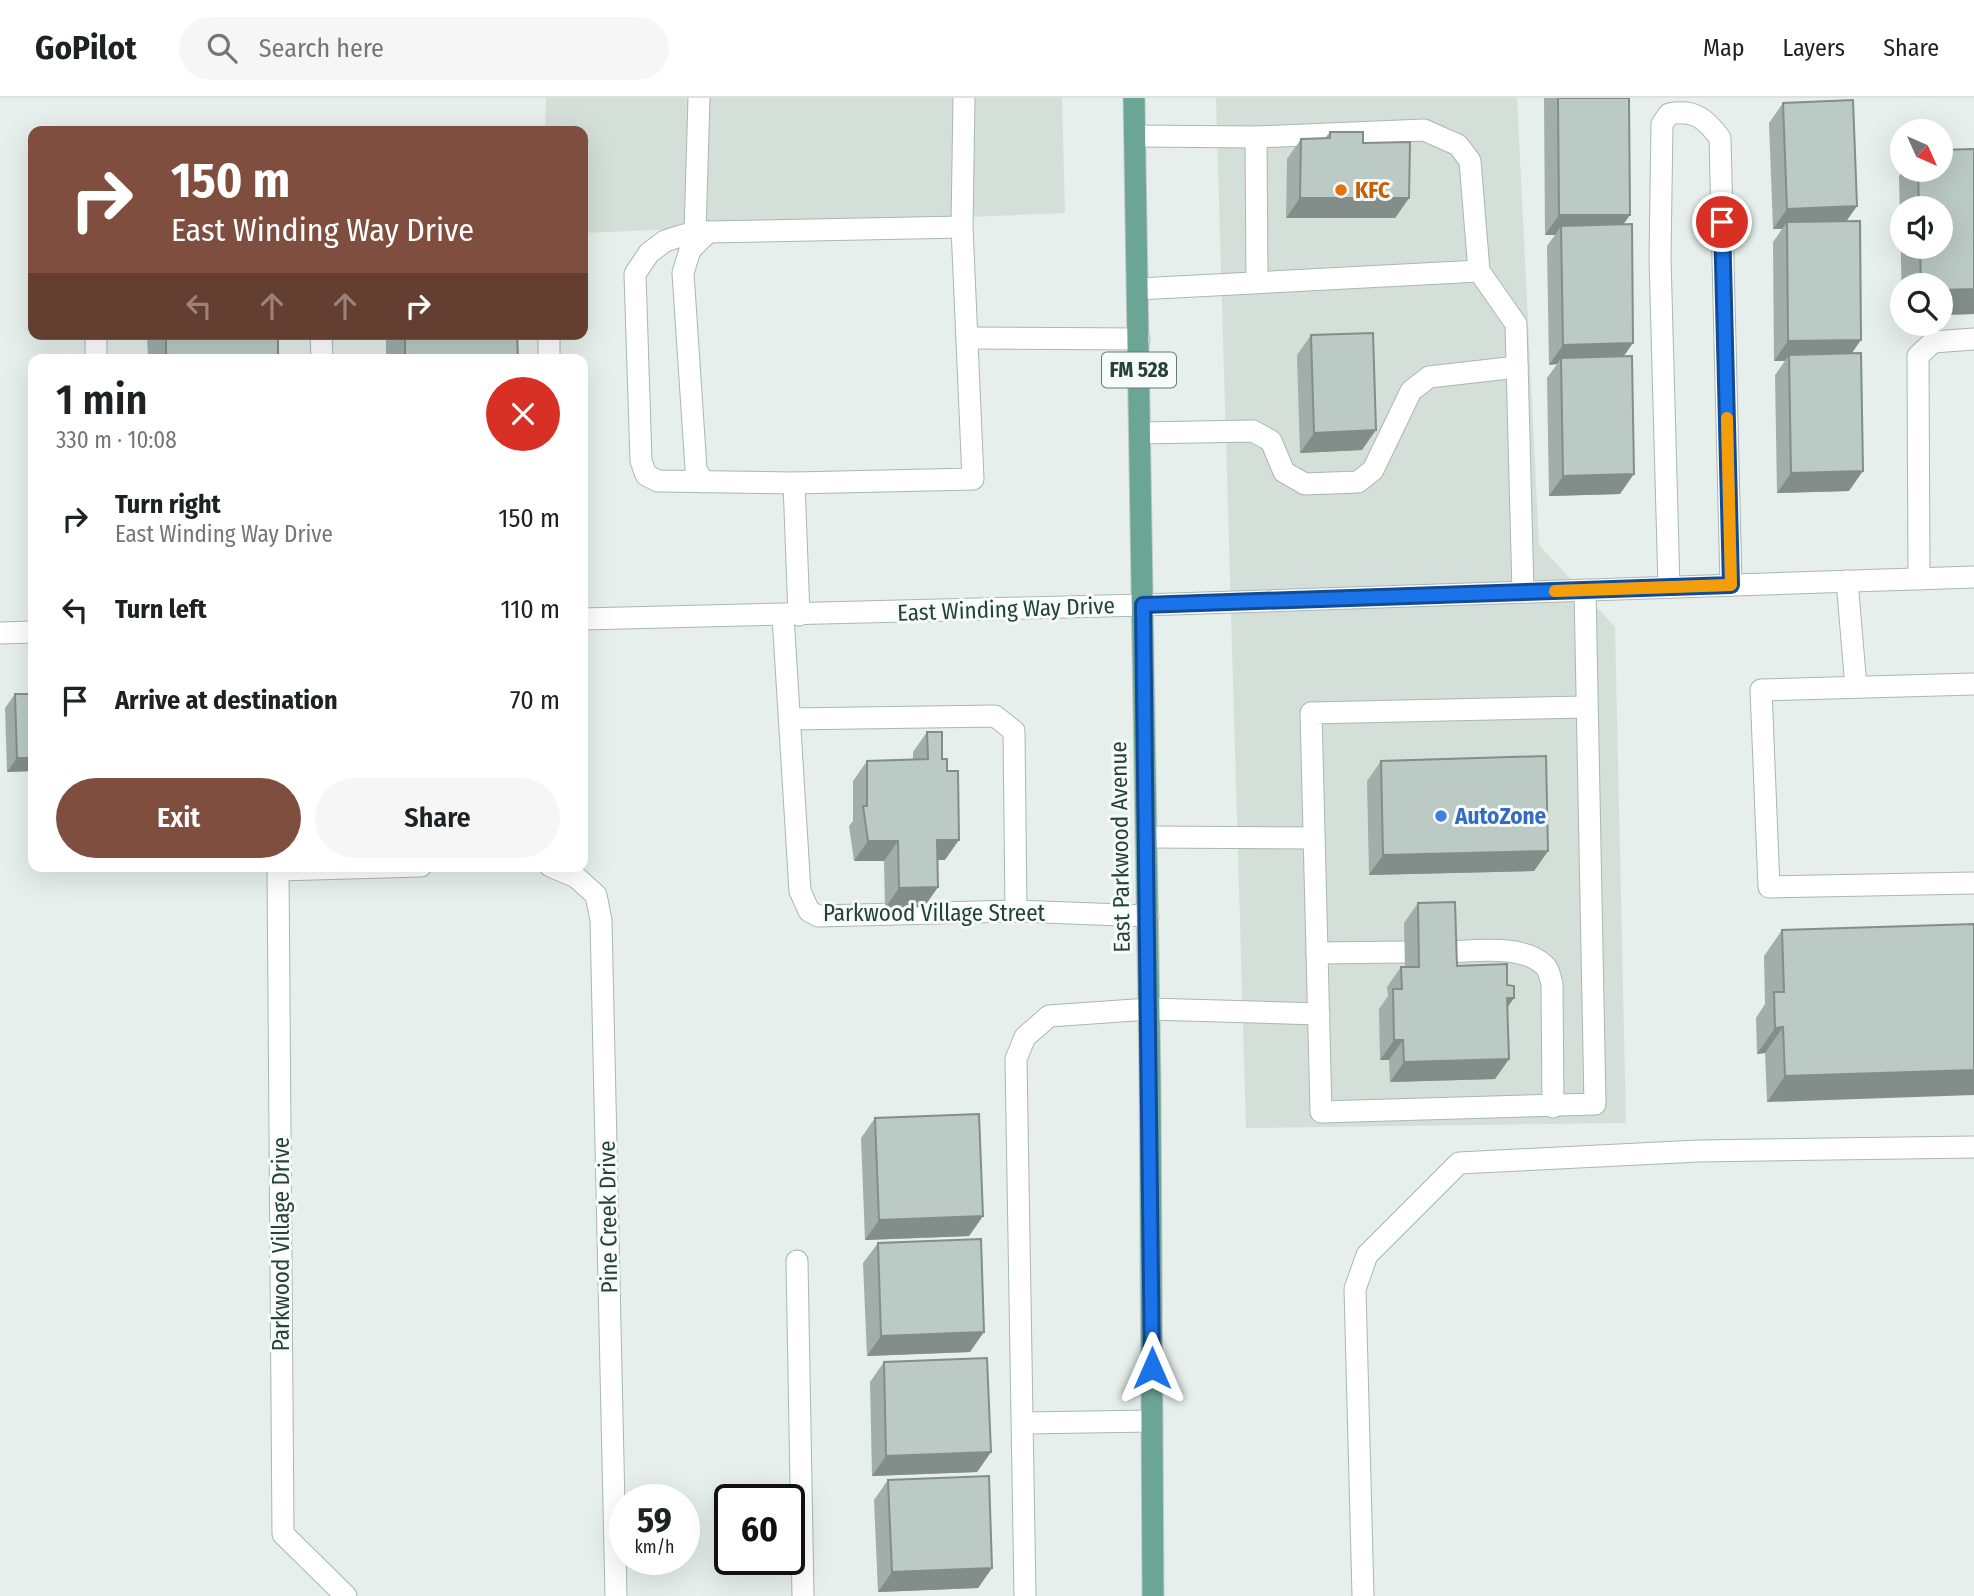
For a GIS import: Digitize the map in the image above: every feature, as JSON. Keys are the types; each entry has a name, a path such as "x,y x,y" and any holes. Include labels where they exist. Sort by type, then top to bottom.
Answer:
{"main road":[{"name":"East Parkwood Avenue","path":"1134,98 1147,837 1153,1596"}],"street":[{"path":"699,98 702,233 690,250 683,273 696,468 703,482"},
{"path":"962,227 702,233 666,241 649,253 635,274 634,303 641,461 646,475 658,481 703,482 973,480 962,227 964,98"},
{"path":"1669,587 1660,258 1662,124 1669,114 1684,110 1706,119 1720,138 1731,585"},
{"path":"1135,136 1256,137 1424,130 1458,145 1470,161 1479,271 1516,324 1523,592"},
{"path":"1256,137 1257,282"},
{"path":"1138,289 1479,271"},
{"path":"967,338 1139,339"},
{"path":"1919,579 1918,356 1933,342 1974,339"},
{"path":"1140,433 1253,431 1271,441 1284,472 1305,484 1358,482 1373,470 1411,391 1429,377 1517,367"},
{"name":"Parkwood Village Street","path":"794,483 790,719 800,891 809,911 818,916 1016,911 1148,916"},
{"name":"East Winding Way Drive","path":"588,619 1143,605 1974,577"},
{"path":"1847,581 1856,687"},
{"path":"1585,590 1587,707 1589,905 1595,1104 1321,1112 1311,713 1587,707"},
{"path":"0,633 28,632"},
{"path":"1974,684 1761,690 1769,887 1974,883"},
{"path":"790,719 995,716 1014,732 1016,911"},
{"path":"1147,837 1314,838"},
{"name":"Parkwood Village Drive","path":"278,872 283,1534 346,1596"},
{"name":"Pine Creek Drive","path":"564,872 576,877 596,895 601,920 616,1596"},
{"path":"1317,953 1404,952"},
{"path":"1443,952 1513,953 1534,957 1546,967 1552,984 1553,1107"},
{"path":"1025,1596 1016,1059 1025,1037 1049,1016 1149,1009 1319,1014"},
{"path":"1363,1596 1355,1289 1367,1255 1459,1163 1698,1152 1974,1147"},
{"path":"797,1261 803,1596"},
{"path":"1024,1423 1152,1421"}],"shaded area":[{"path":"546,98 1062,98 1065,213 588,233 588,126 545,126"},
{"path":"1216,98 1517,98 1539,545 1615,627 1626,1123 1246,1128"}],"building":[{"path":"1558,98 1629,98 1630,215 1559,215"},
{"path":"1853,100 1857,206 1787,209 1783,103"},
{"path":"1330,132 1363,132 1363,143 1410,142 1409,198 1300,198 1301,139 1330,138"},
{"path":"1974,149 1974,289 1953,290 1953,273 1921,273 1920,259 1953,259 1953,196 1919,196 1918,182 1953,182 1953,150"},
{"path":"1860,221 1861,340 1788,341 1787,222"},
{"path":"1632,224 1633,343 1563,345 1561,226"},
{"path":"1373,333 1376,430 1314,433 1311,335"},
{"path":"166,340 278,340 278,354 166,354"},
{"path":"405,340 517,340 518,354 405,354"},
{"path":"1861,353 1863,471 1791,473 1789,355"},
{"path":"1632,356 1634,474 1563,476 1561,358"},
{"path":"15,694 28,694 28,758 17,758"},
{"path":"927,732 942,732 942,759 947,759 947,771 958,771 959,840 937,840 938,887 899,888 898,841 868,841 863,806 867,806 867,761 928,759"},
{"path":"1546,756 1548,851 1383,855 1381,761"},
{"path":"1455,902 1457,966 1507,964 1507,985 1514,986 1514,998 1507,998 1509,1059 1404,1062 1403,1040 1394,1040 1393,989 1402,989 1401,967 1419,967 1418,903"},
{"path":"1974,924 1974,1070 1785,1076 1783,1027 1775,1028 1774,992 1784,992 1782,930"},
{"path":"979,1114 983,1216 879,1220 875,1118"},
{"path":"981,1239 984,1332 881,1336 878,1243"},
{"path":"987,1358 991,1452 886,1456 884,1362"},
{"path":"989,1476 992,1568 892,1572 888,1480"}],"slow traffic":[{"path":"1555,591 1731,585 1727,418"}],"place":[{"name":"KFC","path":"1341,190"},
{"name":"AutoZone","path":"1441,816"}],"route":[{"path":"1152,1368 1143,605 1731,585 1722,222"}]}
